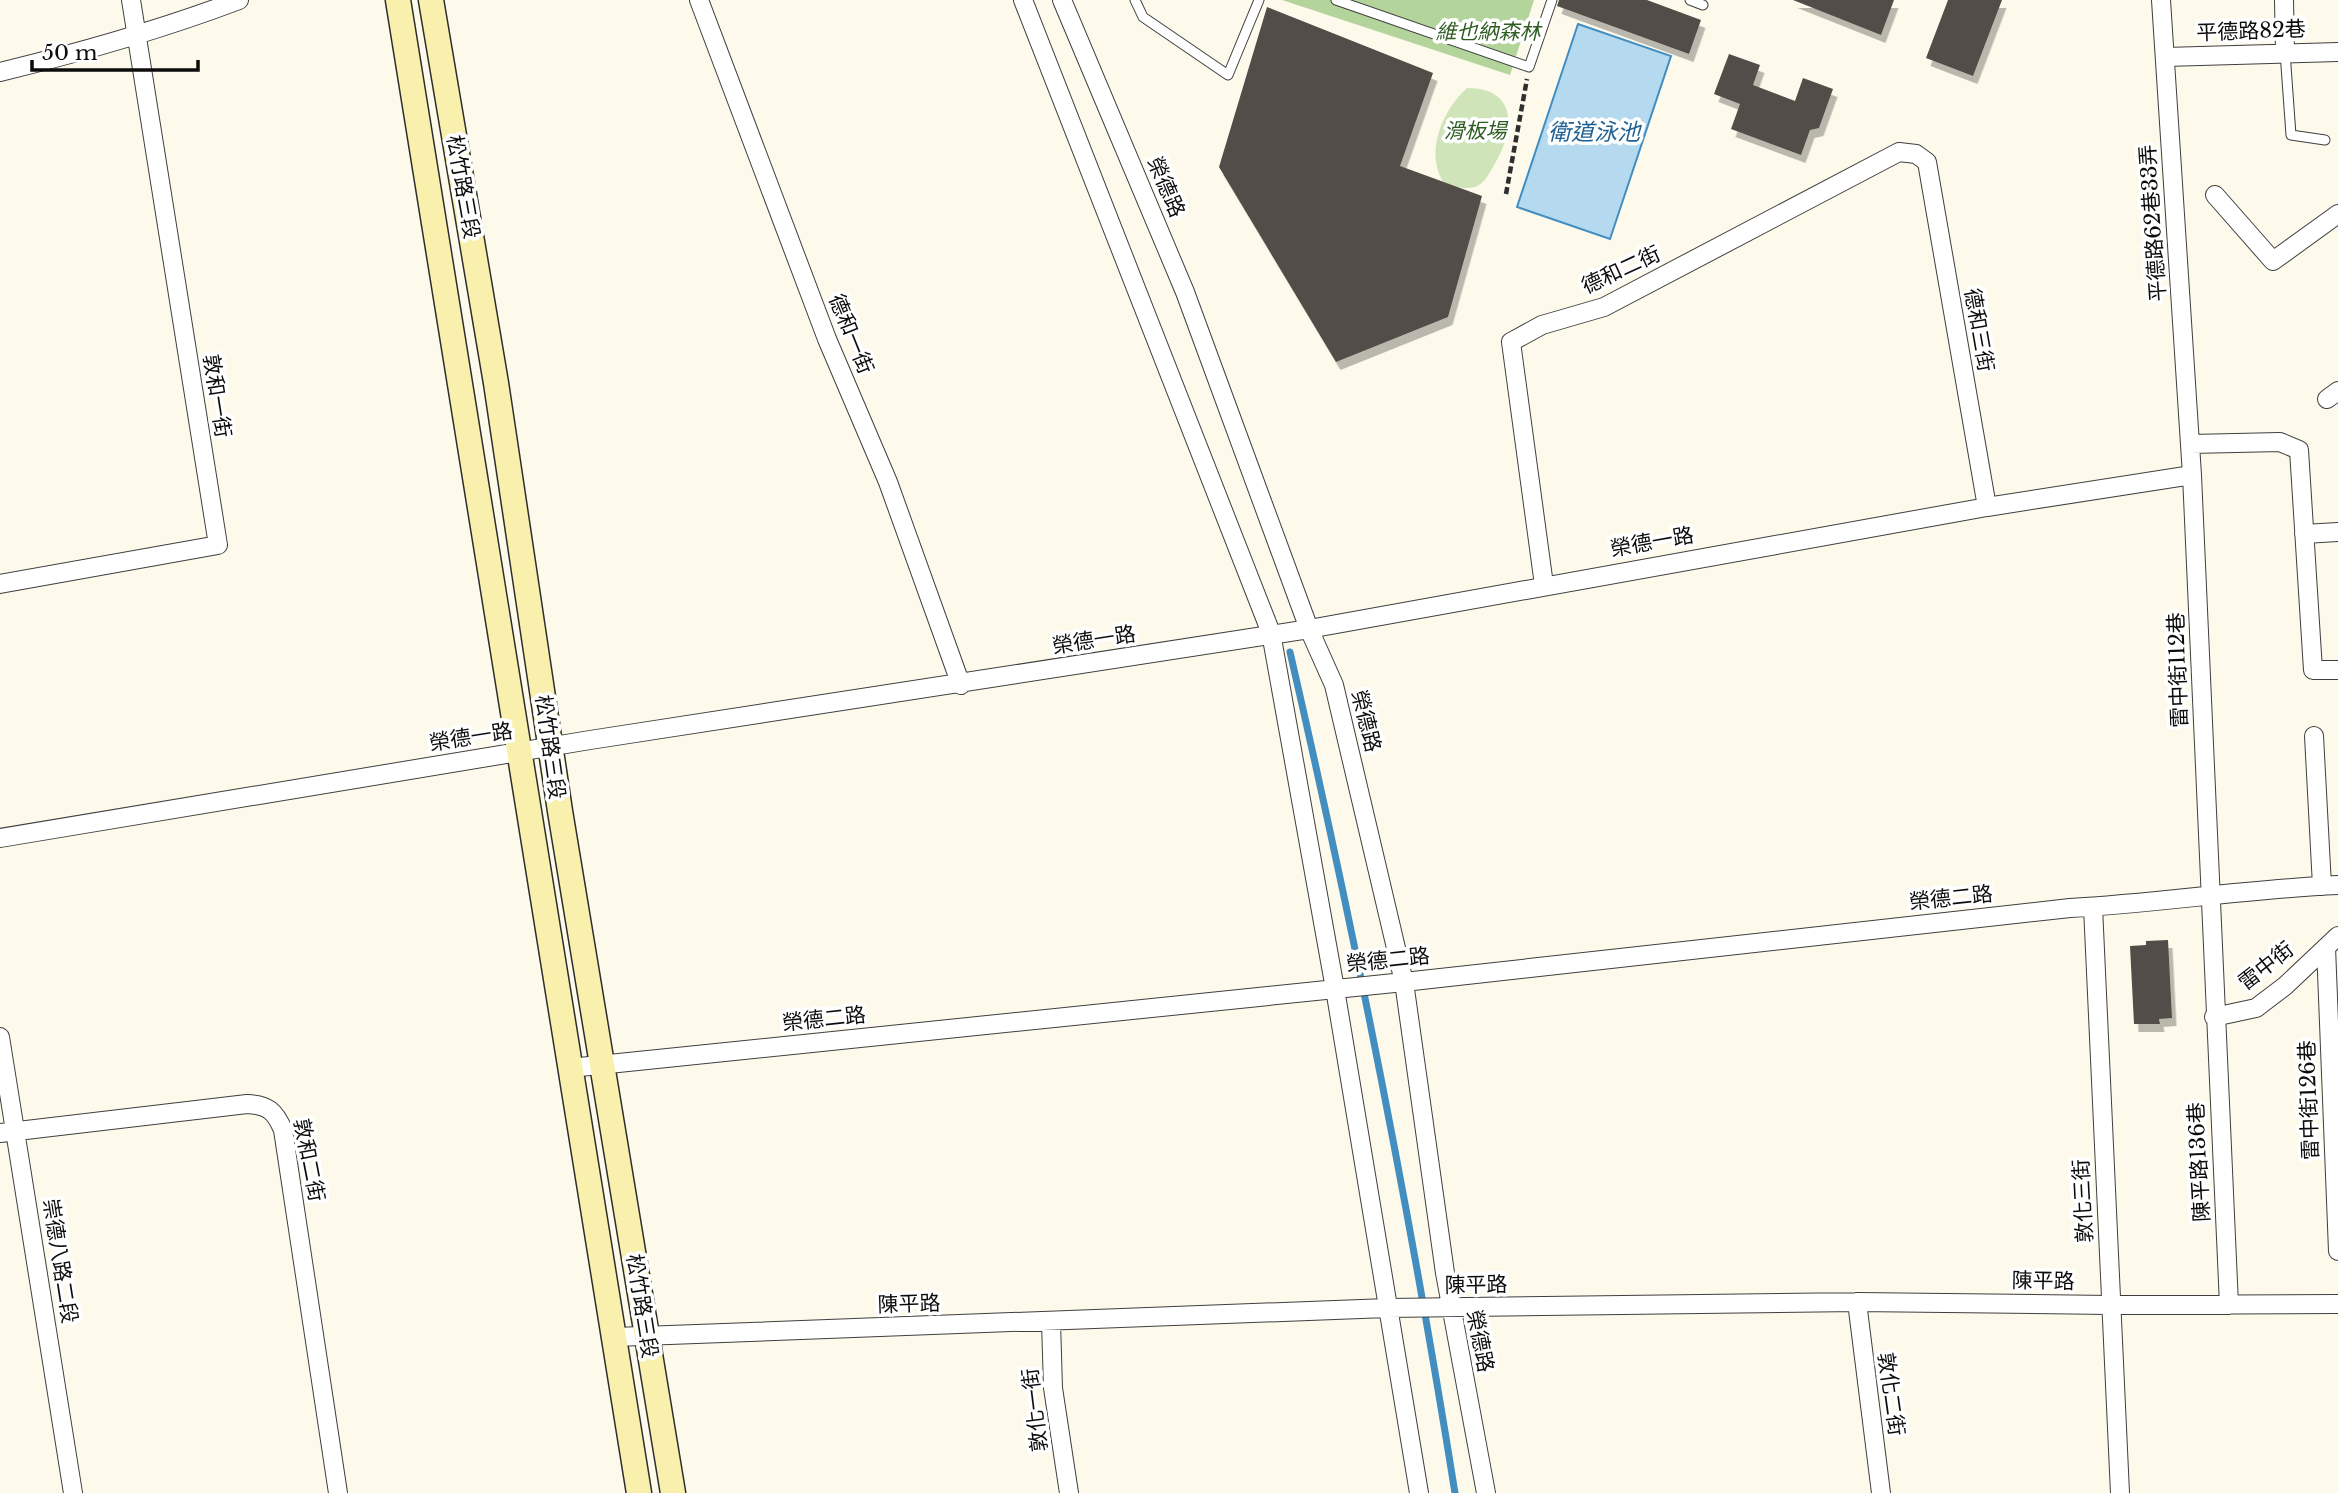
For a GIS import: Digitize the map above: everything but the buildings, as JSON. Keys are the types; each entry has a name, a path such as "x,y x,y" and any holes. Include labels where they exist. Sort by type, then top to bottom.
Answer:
{"street":[{"path":"131,0 136,36"},
{"path":"0,72 108,46 239,0"},
{"name":"松竹路三段","path":"398,0 639,1493"},
{"name":"松竹路三段","path":"431,0 496,383 551,747 673,1493"},
{"name":"德和一街","path":"699,0 827,339 888,482 961,685"},
{"path":"1023,0 1271,633 1335,989 1419,1493"},
{"name":"榮德路","path":"1062,0 1185,292 1309,629 1334,685 1404,982 1451,1308 1486,1493"},
{"name":"平德路62巷33弄","path":"2161,0 2191,444"},
{"path":"2284,0 2285,52"},
{"name":"敦和一街","path":"0,584 218,545 136,36"},
{"name":"平德路82巷","path":"2165,57 2338,52"},
{"name":"德和二街","path":"1544,584 1511,342 1542,325 1604,307 1899,152 1916,154 1927,162"},
{"name":"德和三街","path":"1927,162 1987,507"},
{"path":"2215,195 2273,261 2338,214"},
{"path":"2191,444 2280,442 2299,450 2313,670 2338,670"},
{"name":"雷中街112巷","path":"2191,444 2214,1017"},
{"name":"榮德一路","path":"0,838 551,747 1309,629 1544,584 1987,507 2192,475"},
{"path":"2304,534 2338,531"},
{"path":"2209,895 2330,886 2314,736"},
{"name":"榮德二路","path":"570,1068 2209,895"},
{"name":"敦化三街","path":"2093,907 2120,1493"},
{"name":"雷中街","path":"2214,1017 2256,1008 2332,942"},
{"name":"雷中街126巷","path":"2332,942 2338,1251"},
{"name":"陳平路136巷","path":"2214,1017 2229,1304"},
{"name":"崇德八路二段","path":"0,1037 9,1132 73,1493"},
{"name":"敦和二街","path":"9,1132 247,1104 264,1104 276,1113 284,1130 338,1493"},
{"name":"陳平路","path":"615,1337 1387,1308 1857,1302 2110,1306 2338,1304"},
{"name":"敦化二街","path":"1857,1302 1881,1493"},
{"name":"敦化一街","path":"1051,1322 1053,1388 1069,1493"}],"lane":[{"path":"1135,0 1143,17 1228,75 1259,0"},
{"path":"1336,0 1529,67 1552,0"},
{"path":"1690,0 1703,5"},
{"path":"2285,52 2291,135 2325,140"}],"path":[{"path":"1506,194 1529,67"}],"green space":[{"name":"維也納森林","path":"1282,0 1534,0 1510,75"},
{"name":"滑板場","path":"1467,88 1496,95 1508,114 1508,127 1506,140 1488,176 1478,186 1467,188 1443,182 1438,170 1436,145 1450,108"}],"water":[{"name":"衛道泳池","path":"1578,24 1671,56 1610,239 1517,207"}],"waterway":[{"path":"1290,652 1380,1071 1455,1493"}]}
